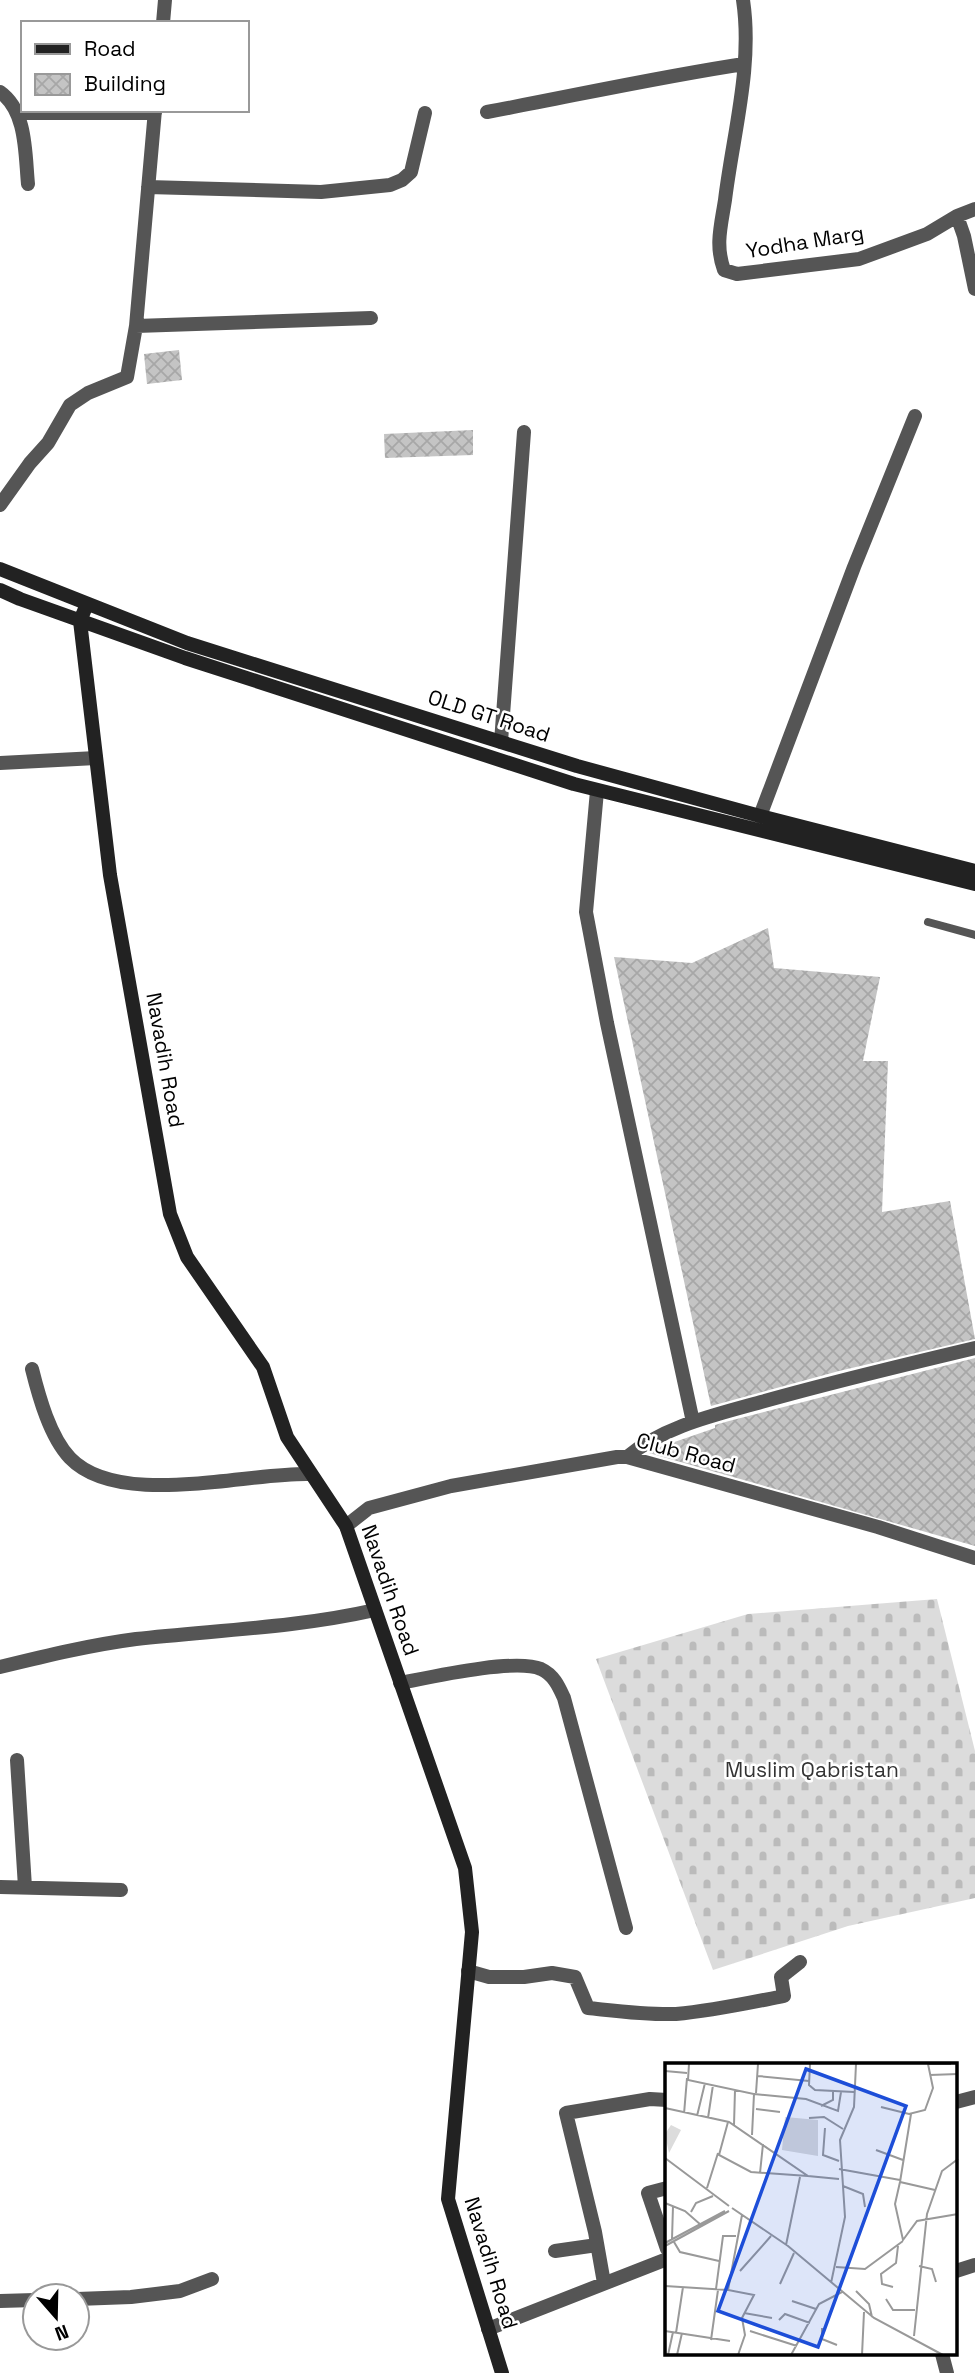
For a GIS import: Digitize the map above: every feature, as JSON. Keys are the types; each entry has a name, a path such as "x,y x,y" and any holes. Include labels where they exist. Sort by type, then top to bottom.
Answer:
{"main road":[{"name":"OLD GT Road","path":"0,569 187,643 501,743 760,816 975,871"},
{"name":"OLD GT Road","path":"0,590 185,658 597,790 975,884"},
{"name":"Navadih Road","path":"87,604 80,621 110,875 170,1214 187,1258 263,1367 287,1437 346,1526 465,1868 472,1932 448,2199 502,2373"}],"street":[{"path":"163,21 164,0"},
{"name":"Yodha Marg","path":"743,0 746,18 742,91 729,163 718,252 724,270 737,274 859,259 927,234 957,216"},
{"path":"487,112 675,74 744,64"},
{"path":"0,92 5,95 16,113 23,131 28,184"},
{"path":"0,505 48,443 71,405 88,393 127,377 136,326 155,112 16,113"},
{"path":"148,187 321,192 390,185 411,172 425,113"},
{"path":"975,209 957,216 975,289"},
{"path":"136,326 371,318"},
{"path":"760,816 854,567 915,416"},
{"path":"501,743 524,432"},
{"path":"0,763 96,758"},
{"path":"597,790 586,912 607,1023 693,1422"},
{"path":"627,1457 640,1447 693,1422 830,1382 975,1348"},
{"path":"32,1369 41,1402 57,1438 70,1458 89,1472 118,1481 155,1485 195,1485 286,1473 310,1474"},
{"name":"Club Road","path":"346,1526 369,1508 451,1486 627,1457 878,1527 975,1558"},
{"path":"0,1667 135,1639 276,1628 375,1610"},
{"path":"400,1683 473,1670 526,1665 543,1670 556,1681 564,1698 626,1928"},
{"path":"17,1760 25,1887"},
{"path":"0,1887 121,1890"},
{"path":"468,1971 489,1977 524,1977 552,1973 575,1977 588,2008 675,2014 784,1996 781,1977 800,1962"},
{"path":"958,2101 975,2097"},
{"path":"604,2283 566,2113 650,2099 665,2100"},
{"path":"665,2189 648,2193 665,2243"},
{"path":"555,2251 597,2245"},
{"path":"488,2329 665,2260"},
{"path":"958,2271 975,2265"},
{"path":"91,2298 180,2291 212,2279"},
{"path":"0,2301 21,2300"},
{"path":"943,2356 947,2373"}],"lane":[{"path":"928,922 975,935"}],"green space":[{"name":"Muslim Qabristan","path":"937,1599 975,1751 975,1898 848,1926 713,1970 596,1659 748,1614"}],"building":[{"path":"179,350 182,380 147,384 144,354"},
{"path":"473,430 473,455 385,458 384,434"},
{"path":"768,928 774,968 880,977 863,1061 888,1061 882,1212 950,1201 975,1339 839,1371 711,1406 614,957 692,963"},
{"path":"975,1358 975,1546 649,1453 715,1428 715,1425"}]}
